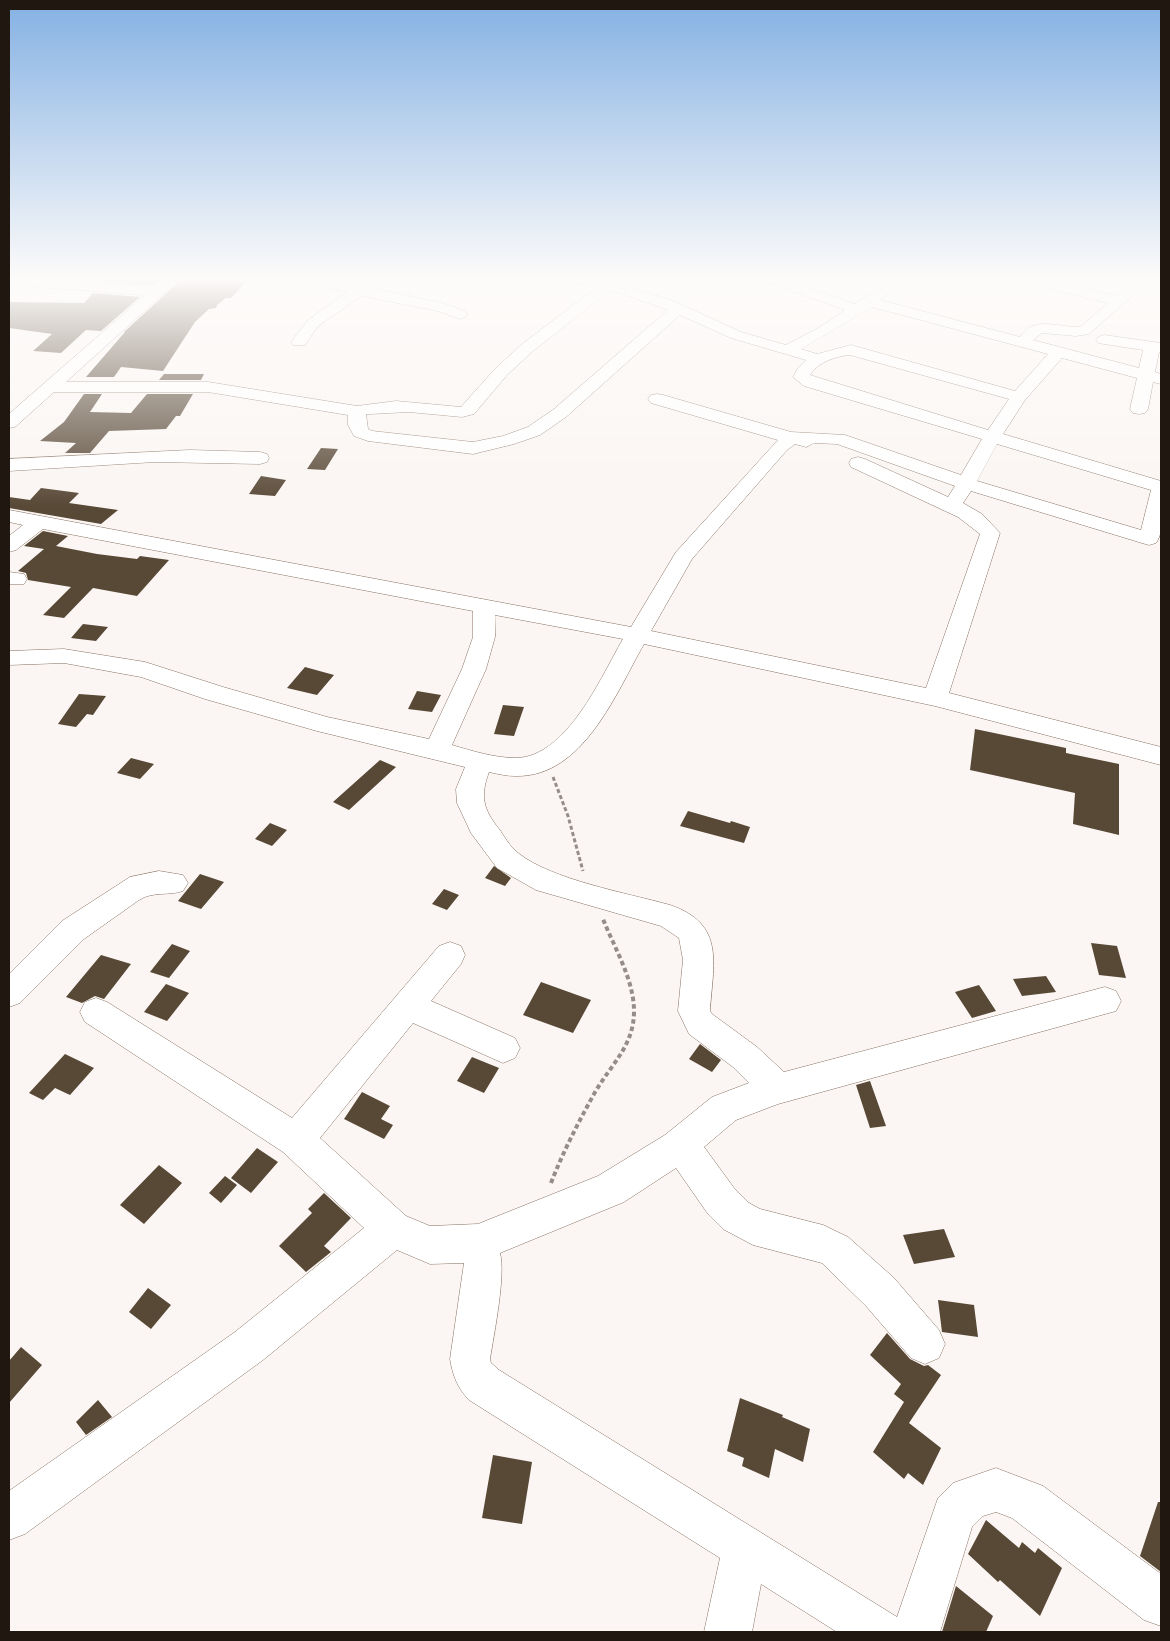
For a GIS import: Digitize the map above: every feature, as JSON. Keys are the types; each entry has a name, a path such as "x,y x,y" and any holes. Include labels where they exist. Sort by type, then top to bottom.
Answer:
{"street":[{"path":"10,421 88,354"},
{"path":"50,387 208,387 356,411 386,405 462,412 468,410 501,372 521,354"},
{"path":"356,411 357,426 360,432 368,436 473,448 508,440 534,431 560,413 628,354"},
{"path":"795,354 818,360"},
{"path":"12,662 64,656 145,670 214,693 326,725 437,750 480,762 516,767 547,760 565,748 576,736 600,700 683,556 781,446 793,437 840,440 967,484 1150,539 1161,487 804,380 801,377 802,373 818,360 831,354"},
{"path":"864,354 1019,397"},
{"path":"944,502 959,498 992,436 1019,397 1057,354"},
{"path":"1064,354 1154,377"},
{"path":"1139,409 1154,377 1156,354"},
{"path":"657,399 793,437 880,471 914,490 944,502 978,520 990,533 935,698"},
{"path":"9,466 120,458 227,456 260,458"},
{"path":"9,516 637,635 935,698 1161,756"},
{"path":"9,546 40,522"},
{"path":"437,750 474,669 484,637 484,607"},
{"path":"480,762 469,789 471,803 481,826 507,860 546,882 670,917 692,931 698,957 694,1011 696,1017 700,1024 745,1057 778,1089"},
{"path":"9,994 73,930 129,892 140,885 158,882 173,883"},
{"path":"296,1140 450,955"},
{"path":"96,1012 296,1140 393,1229 430,1245 478,1243 611,1189 681,1145 724,1108 778,1089 1105,1001"},
{"path":"407,1005 503,1048"},
{"path":"681,1145 721,1201 736,1216 753,1226 823,1244 835,1250 880,1292 925,1344"},
{"path":"9,1518 250,1346 393,1229"},
{"path":"478,1243 483,1260 483,1268 470,1359 473,1374 484,1385 880,1632"},
{"path":"916,1632 954,1514 969,1499 996,1490 1027,1502 1161,1603"},
{"path":"728,1632 745,1548"}],"path":[{"path":"538,1219 562,1156 588,1109 595,1092 623,1051 632,1028 635,1008 631,991 579,862 568,816 547,760"}],"building":[{"path":"106,354 174,354 163,371 121,367 114,377 86,377"},
{"path":"164,374 204,374 201,380 159,380"},
{"path":"84,394 102,394 90,412 131,413 147,394 193,394 180,416 176,416 166,429 109,431 90,453 65,453 76,443 40,441 64,422"},
{"path":"321,448 338,449 325,470 307,469"},
{"path":"261,476 286,480 275,496 249,494"},
{"path":"41,488 79,493 69,503 118,510 101,524 9,508 9,497 30,500"},
{"path":"43,531 68,536 56,546 137,559 140,556 169,560 137,596 93,588 64,618 43,615 71,587 28,580 26,573 18,571 44,549 24,546"},
{"path":"83,624 108,627 96,641 71,638"},
{"path":"305,667 334,675 317,695 287,688"},
{"path":"417,691 441,695 432,712 408,709"},
{"path":"79,694 106,696 93,715 87,714 76,727 58,724"},
{"path":"503,705 524,707 514,736 494,734"},
{"path":"975,729 1066,748 1066,753 1119,764 1119,835 1073,824 1075,793 970,770"},
{"path":"131,758 154,764 140,779 117,773"},
{"path":"380,760 396,767 349,810 333,802"},
{"path":"688,811 750,827 744,843 680,826"},
{"path":"270,823 287,830 272,846 255,839"},
{"path":"494,866 511,878 505,886 485,878"},
{"path":"200,874 224,882 201,909 178,901"},
{"path":"444,889 459,895 447,910 432,904"},
{"path":"1091,943 1117,946 1126,978 1099,975"},
{"path":"172,944 190,951 169,978 150,972"},
{"path":"101,955 131,964 104,999 95,996 82,1003 66,997"},
{"path":"1046,976 1056,992 1022,996 1013,979"},
{"path":"541,982 591,1000 573,1033 523,1015"},
{"path":"166,984 189,993 167,1021 144,1012"},
{"path":"979,985 996,1011 972,1018 955,992"},
{"path":"700,1044 721,1060 712,1072 689,1059"},
{"path":"65,1054 94,1068 70,1095 55,1088 43,1100 29,1093"},
{"path":"472,1057 499,1068 484,1093 457,1081"},
{"path":"870,1081 886,1126 870,1128 856,1085"},
{"path":"362,1092 390,1106 381,1119 393,1125 384,1139 344,1119"},
{"path":"257,1148 278,1162 251,1193 231,1178"},
{"path":"159,1165 182,1183 144,1224 120,1205"},
{"path":"225,1176 237,1185 221,1203 209,1193"},
{"path":"324,1193 351,1218 324,1246 331,1252 306,1272 279,1246 312,1213 308,1209"},
{"path":"944,1229 955,1257 914,1264 903,1235"},
{"path":"148,1288 171,1305 151,1329 129,1312"},
{"path":"938,1300 974,1305 978,1337 942,1332"},
{"path":"887,1333 910,1359 924,1366 928,1365 941,1375 909,1423 941,1448 923,1485 908,1473 904,1479 873,1452 904,1402 894,1394 901,1384 870,1355"},
{"path":"21,1347 42,1365 9,1403 9,1361"},
{"path":"740,1398 783,1415 782,1417 810,1429 803,1462 775,1449 769,1478 742,1466 744,1458 727,1451"},
{"path":"98,1400 112,1417 86,1435 76,1422"},
{"path":"493,1455 532,1462 522,1524 482,1518"},
{"path":"1158,1502 1161,1502 1161,1572 1140,1556"},
{"path":"986,1520 1019,1548 1022,1542 1035,1553 1038,1548 1062,1568 1040,1616 1000,1580 998,1582 968,1554"},
{"path":"956,1586 993,1616 986,1632 942,1632"}]}
